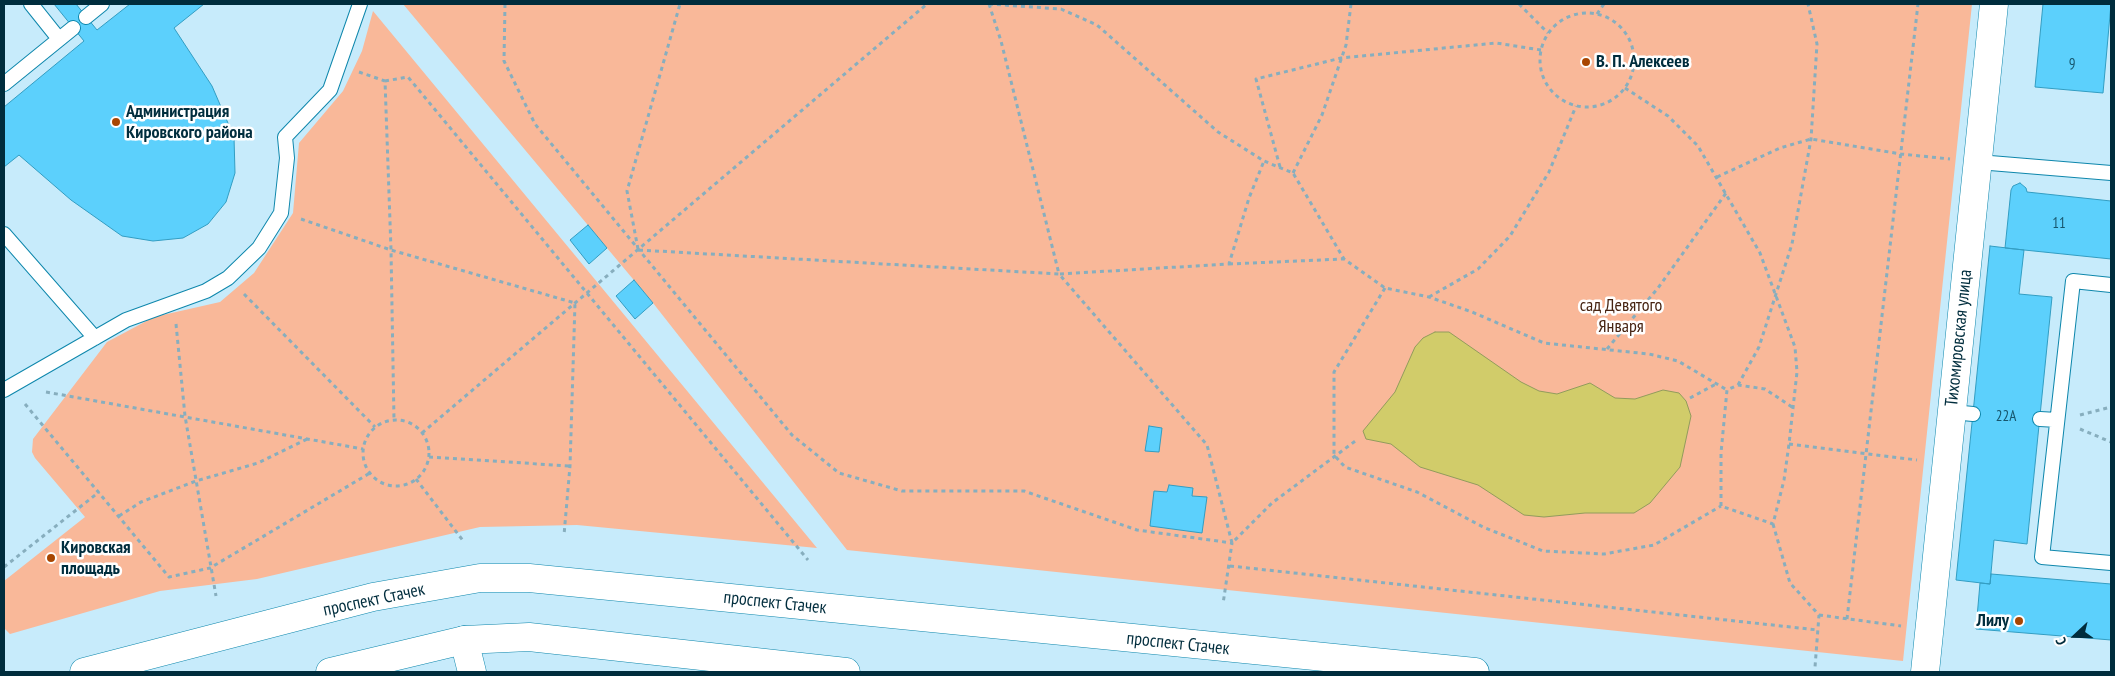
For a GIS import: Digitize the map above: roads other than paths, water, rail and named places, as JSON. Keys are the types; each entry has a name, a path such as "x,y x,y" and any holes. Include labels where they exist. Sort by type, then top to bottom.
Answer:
{"main road":[{"name":"Тихомировская улица","path":"1925,672 1962,413 1978,162 1994,4"},
{"name":"проспект Стачек","path":"84,672 373,597 480,578 529,578 1214,648 1476,672"},
{"path":"330,672 464,640 529,637 846,672"},
{"path":"464,640 472,672"}],"lane":[{"path":"31,4 59,39"},
{"path":"86,17 102,4"},
{"path":"7,388 126,320 206,291 228,278 259,248 281,213 286,137 330,90 360,4"},
{"path":"4,84 73,28"},
{"path":"1978,162 2111,174"},
{"path":"4,234 95,338"},
{"path":"2111,285 2073,281 2042,557 2111,564"},
{"path":"2040,419 2057,420"}],"place":[{"name":"В. П. Алексеев","path":"1586,62"},
{"name":"Администрация Кировского района","path":"116,122"},
{"name":"Кировская площадь","path":"51,558"},
{"name":"Лилу","path":"2019,621"}],"park label":[{"name":"сад Девятого Января","path":"1621,316"}]}
